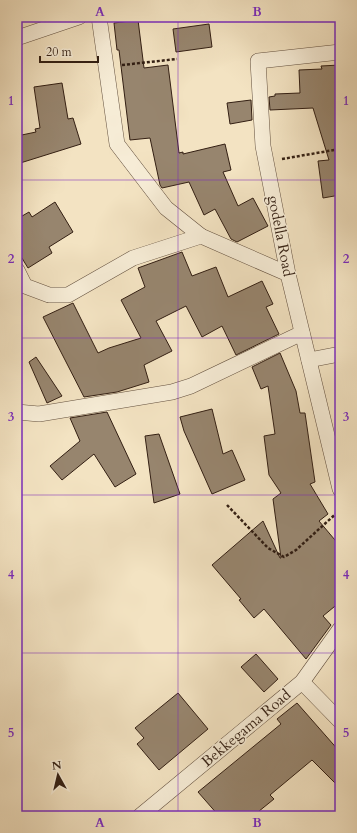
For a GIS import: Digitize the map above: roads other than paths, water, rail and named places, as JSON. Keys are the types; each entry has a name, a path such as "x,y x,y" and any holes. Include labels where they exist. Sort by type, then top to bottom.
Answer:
{"street":[{"path":"17,38 79,17"},
{"path":"98,17 117,144 166,208 201,236 288,274"},
{"name":"godella Road","path":"340,52 258,61 262,146 288,274 340,489"},
{"path":"17,270 25,286 49,295 68,295 133,258 201,236"},
{"path":"17,412 39,414 172,392 191,386 302,333"},
{"path":"308,360 340,354"},
{"name":"Bekkegama Road","path":"140,816 302,682 340,629"},
{"path":"302,682 340,721"}]}
